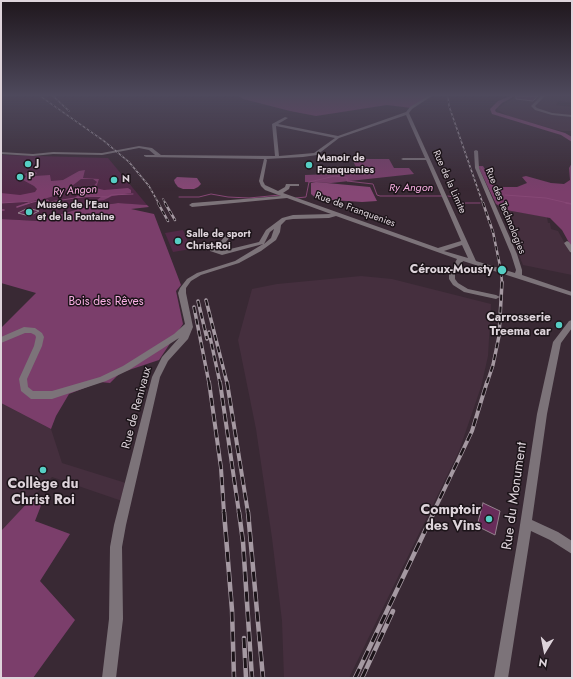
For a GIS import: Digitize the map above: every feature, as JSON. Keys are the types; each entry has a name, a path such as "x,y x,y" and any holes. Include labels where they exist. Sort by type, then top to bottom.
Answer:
{"street":[{"path":"274,128 277,157"},
{"path":"292,128 338,137"},
{"path":"146,156 262,160 277,157 310,155 338,137 367,128"},
{"name":"Rue de la Limite","path":"412,128 428,159 473,262"},
{"path":"1,153 33,155 53,153 102,154 139,147 150,149 161,156"},
{"name":"Rue des Technologies","path":"476,152 477,168 514,254 518,277"},
{"path":"403,159 428,159"},
{"name":"Rue de Franquenies","path":"262,160 262,184 267,189 461,258 572,294"},
{"path":"279,193 287,188 288,185 297,185"},
{"path":"192,206 288,196"},
{"path":"228,236 223,242 212,250 222,253 261,242 268,231 282,220 290,217 329,216 336,214"},
{"path":"1,340 24,330 32,330 38,333 40,337 38,346 23,379 24,390 31,394 52,395 103,379 138,362 180,334 188,323 182,293 185,285 199,274 232,264 259,250 274,239 278,232 277,225"},
{"path":"439,250 465,242"},
{"path":"568,243 572,252"},
{"path":"461,258 452,274 452,279 455,284 466,291 496,297"},
{"name":"Rue de Renivaux","path":"109,678 116,619 116,548 120,525 156,377 165,359 185,337 189,327 188,323"},
{"name":"Rue du Monument","path":"501,678 527,523 542,414 557,342 572,323"},
{"path":"527,523 554,536 572,548"}],"shaded area":[{"path":"548,128 572,128 572,131 562,131"},
{"path":"1,155 108,158 147,205 117,203 82,208 38,221 1,219"},
{"path":"177,177 197,178 201,184 194,189 183,189 178,187 175,183 174,180"},
{"path":"316,182 370,187 377,201 362,202 317,199 311,194 311,183"},
{"path":"506,210 547,217 551,229 558,231 572,256 572,275 523,265 504,218"},
{"name":"Salle de sport Christ-Roi","path":"183,230 191,249 173,252 165,233"},
{"path":"361,276 392,279 491,304 488,356 481,387 459,451 349,678 284,678 282,621 272,538 256,429 238,340 252,289 277,284"},
{"name":"Collège du Christ Roi","path":"1,403 51,429 62,463 129,484 125,502 52,477 1,531"}],"green space":[{"path":"352,159 389,159 394,168 409,168 414,174 331,183 305,182 305,175 359,173"},
{"path":"572,163 572,248 562,230 550,218 506,210 496,204 478,166 483,166 496,187 517,187 527,183 522,177 526,176 551,183 564,184 570,180 569,168"},
{"path":"31,170 37,173 35,176 50,175 51,181 63,180 79,171 85,170 83,178 99,179 96,188 104,190 128,188 131,190 131,193 112,196 104,200 96,201 102,196 75,198 77,196 92,193 87,191 83,192 92,188 97,182 93,179 81,179 63,193 41,200 1,203 1,193 20,195 35,192 37,189 34,186 21,179 26,177 25,174"},
{"name":"Bois des Rêves","path":"118,203 147,205 149,207 131,209 154,214 181,285 176,291 183,324 159,360 120,373 110,383 100,382 69,394 56,416 51,429 1,403 1,328 36,293 1,283 1,219 38,221 82,208"},
{"path":"31,499 42,503 35,521 70,534 40,581 75,620 33,678 1,678 1,531"}],"building":[{"name":"Musée de l'Eau et de la Fontaine","path":"28,208 39,211 29,216 18,213"},
{"name":"Comptoir des Vins","path":"483,503 500,511 495,535 477,526"}],"waterway":[{"path":"541,128 563,134 572,140"},
{"path":"481,167 497,194 499,204"},
{"name":"Ry Angon","path":"296,198 306,197 309,182 335,176 347,178 347,181 373,184 377,195 380,196 442,196"},
{"name":"Ry Angon","path":"43,201 48,200 49,202 88,196 108,197 111,195 133,194"},
{"name":"Ry Angon","path":"179,197 199,197 211,194 228,197 249,198 280,195"},
{"name":"Ry Angon","path":"505,195 546,198 572,204 566,203"},
{"name":"Ry Angon","path":"448,196 453,197 461,203 480,203"},
{"name":"Ry Angon","path":"1,203 34,201"},
{"name":"Ry Angon","path":"26,204 37,201"},
{"name":"Ry Angon","path":"17,207 26,204"}],"railway":[{"path":"85,128 129,162 149,186 159,204"},
{"path":"457,128 483,204"},
{"path":"163,199 166,204"},
{"path":"158,203 168,221"},
{"path":"165,203 175,220"},
{"path":"483,203 493,232 502,283"},
{"path":"487,383 493,365 499,336 502,283"},
{"path":"206,300 227,383"},
{"path":"198,301 207,339"},
{"path":"194,307 209,383"},
{"path":"209,332 220,383"},
{"path":"209,382 221,468 224,513"},
{"path":"220,382 239,513"},
{"path":"227,382 248,513"},
{"path":"433,513 472,431 487,382"},
{"path":"224,512 232,610 234,678"},
{"path":"239,512 243,542 252,678"},
{"path":"248,512 263,678"},
{"path":"355,678 434,512"},
{"path":"362,678 393,611"},
{"path":"244,638 246,678"}],"place":[{"name":"J","path":"28,164"},
{"name":"Manoir de Franquenies","path":"309,165"},
{"name":"P","path":"20,177"},
{"name":"N","path":"114,180"},
{"name":"Musée de l'Eau et de la Fontaine","path":"29,212"},
{"name":"Salle de sport Christ-Roi","path":"178,241"},
{"name":"Céroux-Mousty","path":"502,270"},
{"name":"Carrosserie Treema car","path":"559,325"},
{"name":"Collège du Christ Roi","path":"43,470"},
{"name":"Comptoir des Vins","path":"489,519"}]}
